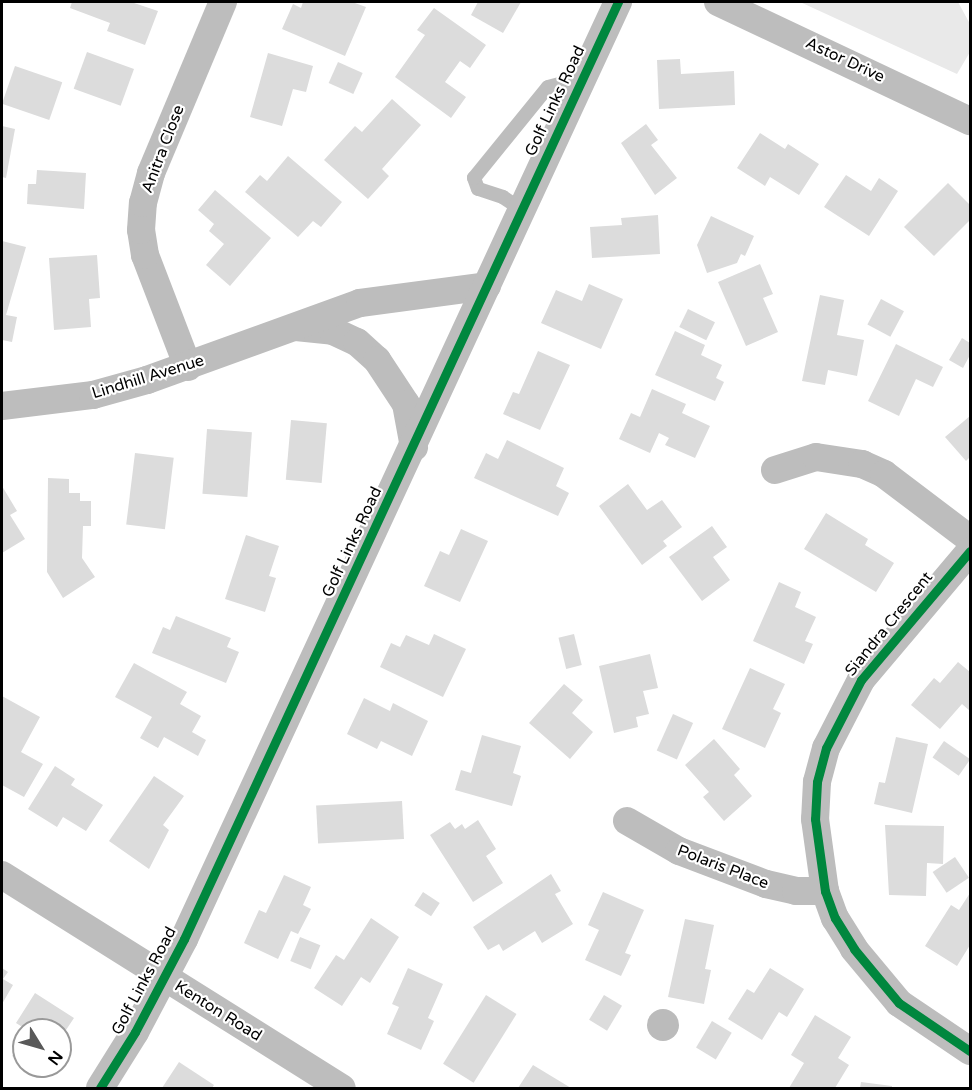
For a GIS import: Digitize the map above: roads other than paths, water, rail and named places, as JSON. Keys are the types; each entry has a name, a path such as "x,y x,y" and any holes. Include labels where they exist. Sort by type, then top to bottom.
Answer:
{"street":[{"name":"Anitra Close","path":"189,367 145,255 142,212 151,173 223,2"},
{"name":"Golf Links Road","path":"100,1089 165,978 414,447 618,2"},
{"name":"Astor Drive","path":"718,2 970,121"},
{"name":"Lindhill Avenue","path":"2,406 93,395 189,367 288,326 360,303 487,286"},
{"name":"Lindhill Avenue","path":"288,326 333,331 357,342 377,360 406,404 414,447"},
{"path":"775,470 816,458 862,464 884,474 970,539"},
{"name":"Siandra Crescent","path":"970,551 861,680 826,748 818,782 815,819 825,891 835,918 875,978 926,1024 970,1051"},
{"name":"Polaris Place","path":"627,821 679,851 766,884 796,891 825,891"},
{"name":"Kenton Road","path":"2,875 342,1089"}],"lane":[{"name":"Golf Links Road","path":"522,210 504,197 478,189 474,178 548,87 582,78"}]}
